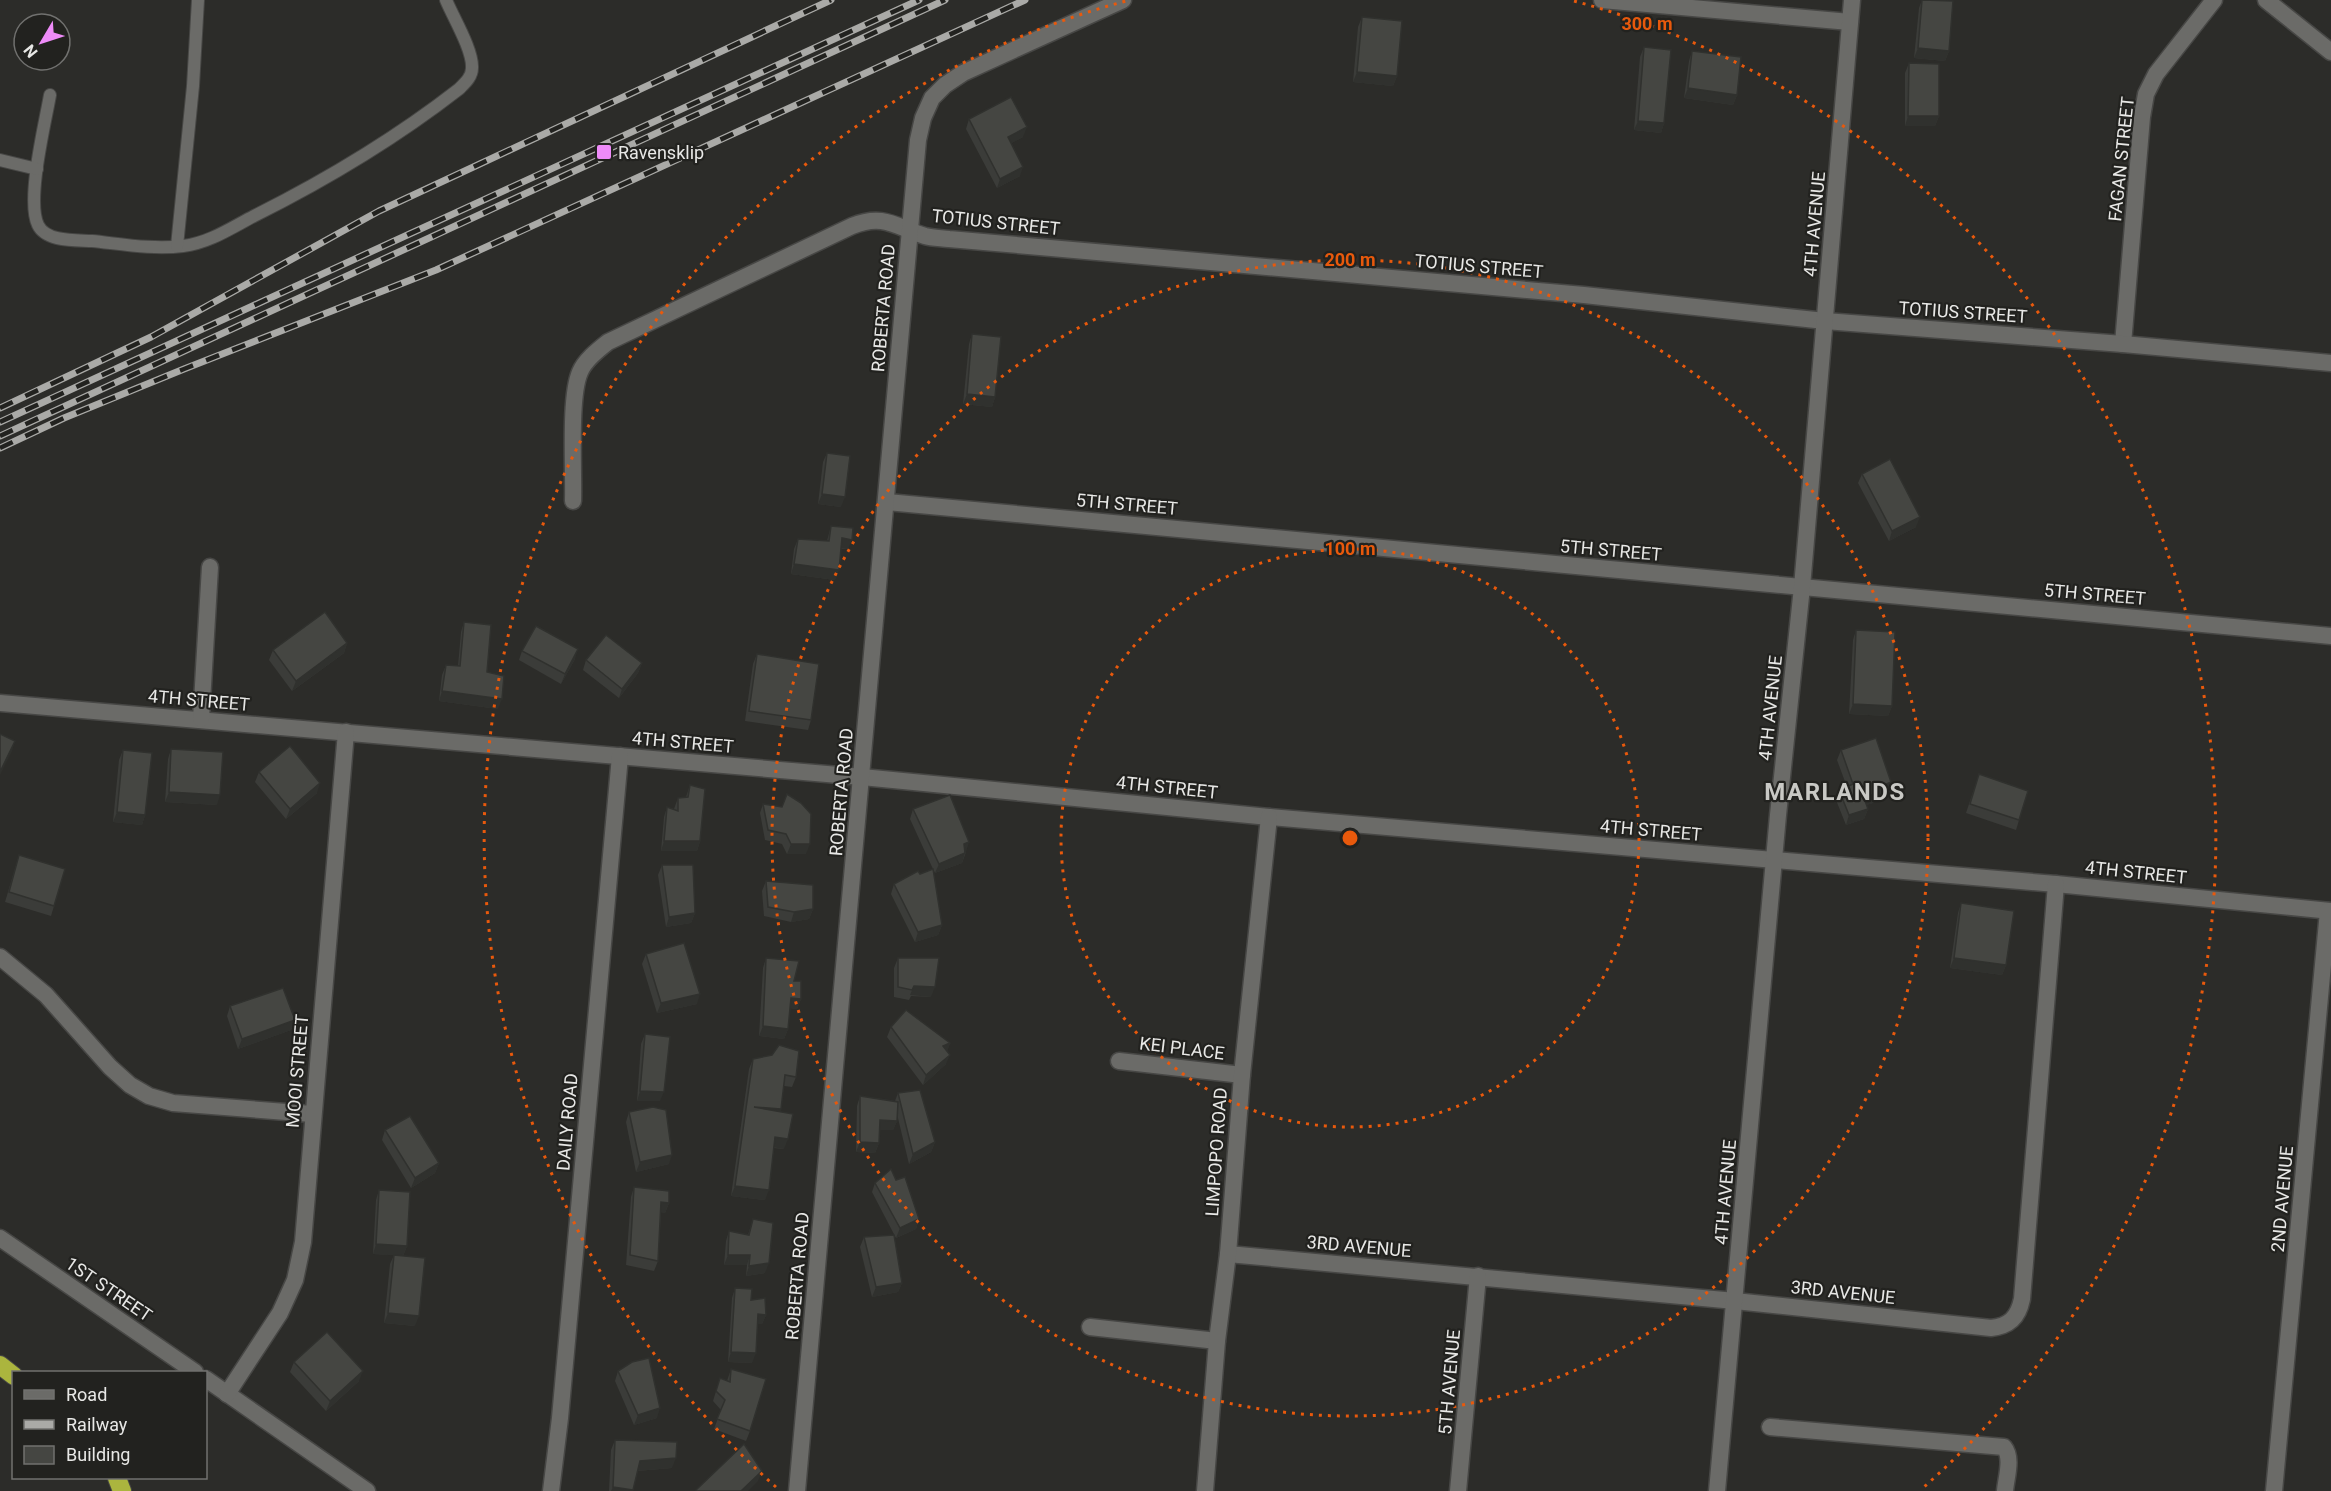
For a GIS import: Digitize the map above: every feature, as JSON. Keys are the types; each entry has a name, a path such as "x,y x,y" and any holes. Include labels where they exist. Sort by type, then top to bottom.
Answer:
{"highway":[{"path":"0,1365 12,1374"}],"street":[{"name":"ROBERTA ROAD","path":"797,1491 918,140 923,118 932,98 945,85 963,74 1123,0"},
{"path":"1602,0 1850,22"},
{"name":"4TH AVENUE","path":"1717,1491 1774,860 1803,587 1852,0"},
{"name":"FAGAN STREET","path":"2123,344 2142,117 2146,94 2156,74 2214,0"},
{"path":"2266,0 2331,52"},
{"name":"TOTIUS STREET","path":"573,501 575,392 580,371 590,358 608,342 865,220 878,219 926,236 949,239 1584,295 1825,321 2331,363"},
{"name":"5TH STREET","path":"887,502 2331,636"},
{"path":"201,719 210,567"},
{"name":"4TH STREET","path":"0,704 201,719 862,777 1269,817 2056,884 2330,911"},
{"name":"MOOI STREET","path":"227,1394 280,1313 295,1280 303,1242 346,732"},
{"name":"DAILY ROAD","path":"551,1491 560,1418 620,756"},
{"name":"LIMPOPO ROAD","path":"1205,1491 1216,1341 1228,1254 1242,1075 1269,817"},
{"name":"3RD AVENUE","path":"1228,1254 1478,1276 1991,1328 2003,1326 2013,1320 2019,1311 2022,1299 2056,884"},
{"name":"2ND AVENUE","path":"2274,1491 2330,911"},
{"path":"0,957 46,995 110,1067 130,1085 149,1096 173,1103 312,1114"},
{"name":"KEI PLACE","path":"1119,1061 1242,1075"},
{"name":"1ST STREET","path":"0,1238 194,1371"},
{"name":"5TH AVENUE","path":"1458,1491 1478,1276"},
{"path":"1090,1327 1216,1341"},
{"path":"207,1380 367,1491"},
{"path":"1770,1427 2004,1448 2009,1460 2005,1491"}],"lane":[{"path":"177,246 193,86 198,0"},
{"path":"50,95 38,169 34,215 39,228 55,238 177,246 206,241 320,182 386,140 467,81 472,67 470,57 446,0"},
{"path":"0,160 38,169"}],"building":[{"path":"1922,0 1953,1 1949,51 1918,48"},
{"path":"1362,17 1402,21 1397,76 1357,72"},
{"path":"1644,47 1671,50 1664,123 1638,121"},
{"path":"1692,51 1741,57 1737,95 1688,88"},
{"path":"1909,63 1939,64 1939,116 1908,116"},
{"path":"1011,97 1027,127 1008,137 1023,167 1000,179 969,119"},
{"path":"972,334 1001,337 995,397 967,394"},
{"path":"827,453 850,456 845,497 822,494"},
{"path":"1890,459 1920,517 1892,531 1862,474"},
{"path":"831,526 853,528 852,540 842,538 839,570 794,564 798,539 829,541"},
{"path":"325,612 347,643 296,681 273,650"},
{"path":"464,622 491,625 487,672 504,676 502,699 442,691 446,665 460,666"},
{"path":"536,626 578,649 565,674 522,651"},
{"path":"1856,630 1895,632 1892,706 1853,704"},
{"path":"606,635 642,663 622,689 586,660"},
{"path":"757,654 819,664 811,720 749,711"},
{"path":"0,734 15,741 0,772"},
{"path":"1876,738 1891,782 1876,789 1877,793 1864,798 1868,809 1849,815 1839,790 1853,784 1841,750"},
{"path":"290,746 320,783 290,809 259,772"},
{"path":"171,749 223,752 220,795 169,792"},
{"path":"123,750 152,753 145,815 117,812"},
{"path":"1979,774 2028,791 2019,820 1970,804"},
{"path":"690,785 705,789 700,841 664,841 667,807 678,811 678,798 688,797"},
{"path":"787,794 801,803 811,814 810,844 791,844 786,834 768,830 763,804 782,807"},
{"path":"950,795 969,842 964,844 965,853 939,864 913,809"},
{"path":"19,855 65,869 54,906 9,892"},
{"path":"662,865 693,865 695,913 669,917"},
{"path":"933,869 942,925 918,932 894,884 918,871 920,874"},
{"path":"766,881 813,885 813,909 794,912 768,907"},
{"path":"1961,903 2014,911 2006,965 1954,958"},
{"path":"684,943 700,994 661,1003 646,954"},
{"path":"766,958 799,961 794,981 801,981 801,999 791,998 788,1029 763,1026"},
{"path":"898,958 939,958 935,987 914,986 912,990 898,987"},
{"path":"283,988 295,1020 242,1039 230,1006"},
{"path":"906,1010 950,1043 943,1046 950,1055 926,1075 891,1027"},
{"path":"645,1034 670,1037 664,1092 640,1091"},
{"path":"779,1045 799,1051 796,1077 785,1075 781,1109 754,1107 793,1114 788,1139 775,1137 769,1190 735,1186 753,1059 772,1055"},
{"path":"920,1090 935,1142 913,1154 898,1093"},
{"path":"860,1096 898,1102 897,1121 880,1120 879,1143 860,1142"},
{"path":"653,1107 666,1110 672,1155 640,1162 629,1112"},
{"path":"410,1116 439,1163 415,1178 385,1130"},
{"path":"891,1169 896,1180 905,1177 919,1219 900,1228 875,1183"},
{"path":"634,1187 669,1191 669,1203 661,1202 658,1261 630,1255"},
{"path":"379,1190 410,1192 407,1246 376,1244"},
{"path":"753,1219 773,1223 769,1263 749,1266 750,1255 728,1255 729,1231 749,1235"},
{"path":"894,1235 902,1283 876,1287 864,1237"},
{"path":"394,1255 425,1258 419,1316 388,1313"},
{"path":"735,1288 752,1289 751,1300 765,1298 766,1315 758,1314 756,1353 731,1352"},
{"path":"327,1332 363,1371 330,1401 294,1362"},
{"path":"649,1358 660,1408 638,1415 618,1371 632,1362"},
{"path":"731,1369 766,1379 750,1431 717,1419 725,1400 716,1391 720,1378 730,1382"},
{"path":"615,1440 677,1442 676,1458 640,1461 633,1490 613,1487"},
{"path":"744,1444 762,1471 741,1491 696,1490"}],"railway":[{"path":"0,408 151,337 379,211 831,0"},
{"path":"0,422 919,0"},
{"path":"0,436 945,0"},
{"path":"0,448 64,418 184,369 436,270 1025,0"}],"place":[{"name":"Ravensklip","path":"604,152"}],"district":[{"name":"MARLANDS","path":"1835,792"}]}
